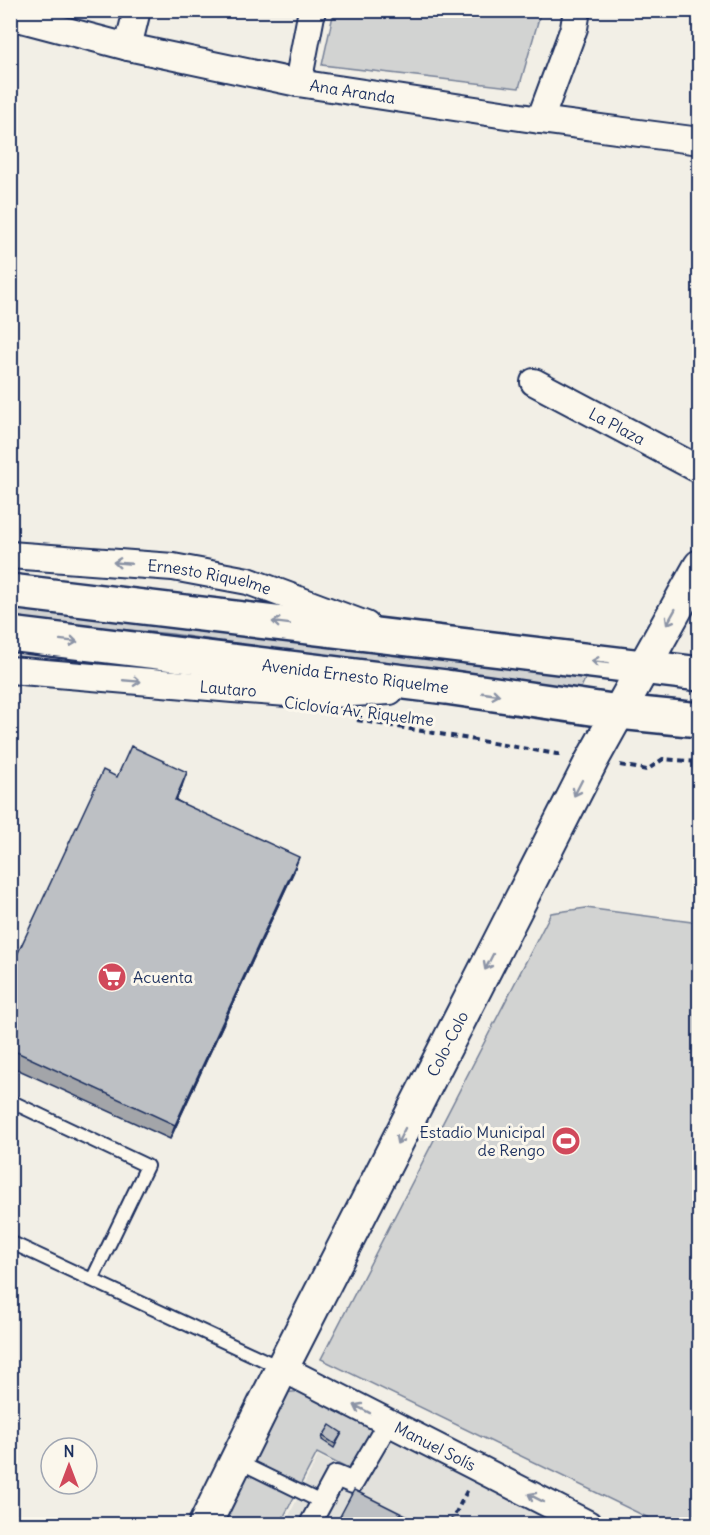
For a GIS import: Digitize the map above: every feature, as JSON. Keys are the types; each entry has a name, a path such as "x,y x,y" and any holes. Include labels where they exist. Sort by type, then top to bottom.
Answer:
{"main road":[{"path":"10,591 699,674"},
{"name":"Avenida Ernesto Riquelme","path":"10,634 699,720"}],"street":[{"path":"128,47 136,10"},
{"path":"298,83 312,10"},
{"path":"540,120 574,28 577,10"},
{"name":"Ana Aranda","path":"10,16 128,47 298,83 540,120 699,141"},
{"name":"La Plaza","path":"534,382 699,470"},
{"name":"Ernesto Riquelme","path":"10,555 173,567 248,581 400,637"},
{"name":"Colo-Colo","path":"205,1524 282,1368 592,760 699,566"},
{"name":"Lautaro","path":"10,670 314,695 446,687"},
{"name":"Manuel Solís","path":"282,1368 588,1524"},
{"path":"310,1524 336,1476 353,1483 388,1423"}],"lane":[{"path":"10,1101 147,1166 93,1280"},
{"path":"10,1242 282,1368"},
{"path":"236,1460 321,1502"}],"path":[{"name":"Ciclovía Av. Riquelme","path":"352,720 647,770 663,759 699,762"},
{"path":"450,1524 479,1469"}],"shaded area":[{"path":"334,10 541,11 519,88 322,65"},
{"path":"10,601 349,639 586,677 578,694 172,634 11,619"},
{"name":"Estadio Municipal de Rengo","path":"586,908 699,923 699,1524 661,1524 321,1359 551,913"},
{"path":"306,1391 379,1428 356,1473 317,1453 280,1524 215,1524 280,1393"},
{"path":"389,1437 541,1515 538,1524 285,1524 318,1456 366,1479"}],"building":[{"path":"131,746 187,772 175,800 299,857 175,1125 10,1049 10,970 103,770 117,777"},
{"path":"330,1425 342,1433 335,1444 323,1436"},
{"path":"354,1490 422,1524 336,1524"}],"place":[{"name":"Acuenta","path":"112,977"},
{"name":"Estadio Municipal de Rengo","path":"566,1141"}]}
